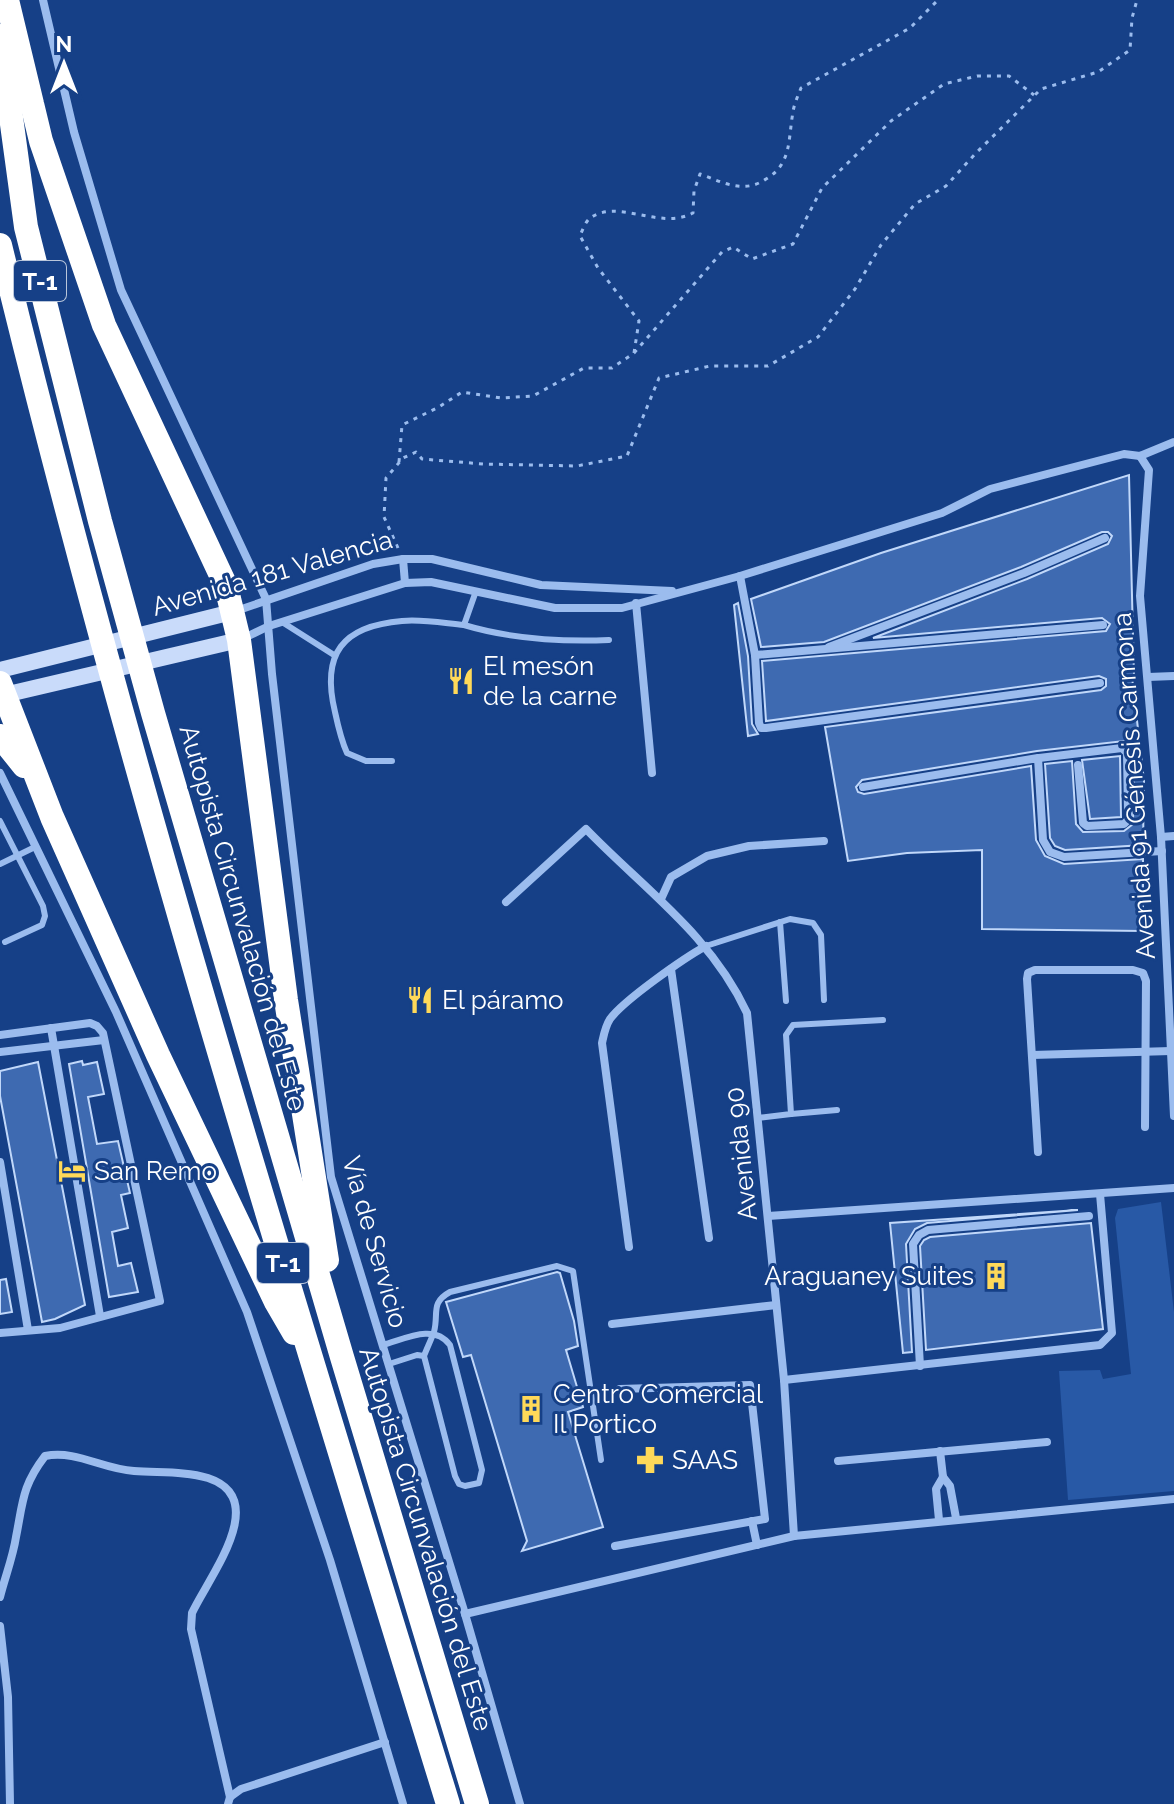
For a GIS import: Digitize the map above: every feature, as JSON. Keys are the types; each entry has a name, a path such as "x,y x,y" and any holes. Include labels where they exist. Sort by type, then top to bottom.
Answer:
{"highway":[{"path":"7,0 41,141 104,325 226,586 239,640 286,1000 342,1357"},
{"name":"Autopista Circunvalación del Este","path":"0,36 26,227 100,521 153,713 342,1357 477,1804"},
{"name":"T-1","path":"0,245 124,721 314,1367 448,1804"},
{"path":"2,691 40,787 158,1055 276,1302 314,1367"},
{"path":"0,736 40,787"}],"street":[{"name":"Vía de Servicio","path":"43,0 74,132 121,290 266,599 272,674 331,1177 520,1804"},
{"path":"677,592 740,576 942,513 990,489 1124,454 1140,456 1174,442"},
{"name":"Avenida 91 Génesis Carmona","path":"1140,456 1149,470 1140,596 1169,913 1174,1116"},
{"path":"817,652 1036,568 1105,538"},
{"name":"Avenida 181 Valencia","path":"0,670 232,612 373,564 403,559 432,559 541,585 677,592"},
{"path":"403,559 405,583"},
{"path":"740,576 755,655 761,728 1100,683"},
{"name":"Avenida 181 Valencia","path":"2,691 239,640 269,626 405,583 431,582 555,608 622,608 677,592"},
{"path":"636,603 652,773"},
{"path":"755,655 1103,625"},
{"path":"1148,677 1174,676"},
{"path":"1039,758 1122,748 1127,753 1128,820 1124,824 1087,826 1083,823 1078,765"},
{"path":"863,787 1038,758 1043,840 1050,852 1064,857 1162,851"},
{"path":"0,773 116,1012 247,1312 330,1560 403,1804"},
{"name":"Avenida 90","path":"506,902 586,829 706,946 737,992 747,1013 784,1380 794,1536"},
{"path":"1161,837 1174,836"},
{"path":"661,899 671,877 707,856 749,846 824,841"},
{"path":"629,1247 602,1043 604,1028 613,1016 671,969 706,946"},
{"path":"671,969 709,1238"},
{"path":"1038,1152 1027,979 1028,973 1035,970 1133,970 1143,973 1146,981 1145,1127"},
{"path":"0,1035 90,1023 97,1026 104,1040 160,1301 60,1328 0,1333"},
{"path":"51,1028 100,1316"},
{"path":"0,1052 104,1040"},
{"path":"1032,1055 1171,1051"},
{"path":"0,1162 28,1330"},
{"path":"768,1216 1174,1188"},
{"path":"784,1380 1100,1345 1112,1333 1100,1194"},
{"path":"920,1366 913,1244 919,1235 928,1230 1089,1216"},
{"path":"612,1324 776,1305"},
{"path":"615,1546 765,1519 750,1385 620,1389"},
{"path":"838,1461 1047,1442"},
{"path":"940,1451 943,1477 950,1486 956,1518"},
{"path":"0,1597 16,1540 23,1493 34,1469 45,1456 69,1454 127,1471 179,1473 207,1478 224,1486 232,1494 237,1510 235,1529 192,1613 191,1629 229,1801"},
{"path":"939,1520 936,1489 943,1477"},
{"path":"465,1614 794,1536 1174,1499"},
{"path":"752,1521 757,1545"},
{"path":"0,1626 8,1697 10,1804"},
{"path":"229,1801 241,1789 385,1742"}],"lane":[{"path":"464,625 476,591"},
{"path":"392,761 366,761 347,753 342,742 330,678 334,655 347,639 369,628 415,620 561,642 609,640"},
{"path":"282,622 334,655"},
{"path":"0,821 43,906 45,916 42,925 5,942"},
{"path":"0,864 35,847"},
{"path":"706,946 780,922 803,919 813,923 819,930 824,1000"},
{"path":"780,922 786,1001"},
{"path":"791,1114 787,1030 793,1025 883,1020"},
{"path":"757,1118 837,1110"},
{"path":"383,1345 433,1333 443,1335 450,1345 482,1470 479,1483 465,1486 459,1484 455,1476 424,1356 433,1333 436,1307 440,1298 450,1292 557,1266 573,1271 601,1460"},
{"path":"389,1364 417,1355 424,1356"}],"path":[{"path":"634,353 639,321 598,268 580,236 588,220 610,210 680,220 693,213 694,191 700,174 730,186 754,187 779,172 787,155 793,109 801,88 910,28 938,0"},
{"path":"403,559 384,517 386,478 399,462 416,452 422,459 577,466 627,456 659,378 710,366 768,366 818,337 855,289 881,245 915,204 946,186 1041,89 1098,72 1130,50 1132,18 1137,0"},
{"path":"399,462 402,425 462,392 501,398 533,396 584,368 612,368 634,353 722,252 733,247 752,259 793,244 822,188 891,121 944,84 977,76 1009,76 1035,95"}],"shaded area":[{"path":"1161,1202 1174,1312 1174,1491 1068,1500 1059,1371 1100,1370 1103,1379 1131,1374 1115,1218 1118,1209"}],"building":[{"path":"1129,475 1132,677 1144,781 1143,845 1065,850 1055,846 1050,838 1045,764 1072,761 1076,824 1083,832 1124,831 1133,824 1134,753 1124,741 1037,751 862,780 856,787 858,792 864,794 1031,766 1036,840 1045,856 1064,864 1143,859 1143,931 982,929 982,850 907,853 848,861 825,727 1101,690 1106,686 1106,679 1099,676 766,721 762,661 1106,631 1110,624 1102,618 873,638 1027,579 1108,544 1112,536 1102,532 1021,567 824,642 761,647 751,599 881,553"},
{"path":"738,603 748,656 752,724 758,734 748,736 734,605"},
{"path":"1120,756 1121,817 1090,819 1082,760"},
{"path":"82,1061 83,1065 97,1062 104,1094 88,1097 97,1144 118,1141 130,1193 121,1195 128,1228 112,1232 118,1266 131,1263 138,1292 109,1297 69,1064"},
{"path":"38,1062 85,1305 42,1322 0,1096 0,1071"},
{"path":"1078,1210 927,1223 915,1229 906,1244 912,1352 903,1353 890,1223"},
{"name":"Araguaney Suites","path":"1091,1223 1103,1329 926,1350 920,1246 924,1240"},
{"name":"Centro Comercial Il Portico","path":"560,1273 574,1321 578,1346 566,1350 583,1407 568,1412 603,1527 522,1551 527,1541 471,1355 463,1357 446,1302"},
{"path":"6,1279 12,1312 0,1314 0,1280"}],"place":[{"name":"El mesón de la carne","path":"461,681"},
{"name":"El páramo","path":"420,1000"},
{"name":"San Remo","path":"72,1171"},
{"name":"Araguaney Suites","path":"996,1276"},
{"name":"Centro Comercial Il Portico","path":"531,1409"},
{"name":"SAAS","path":"650,1460"}]}
